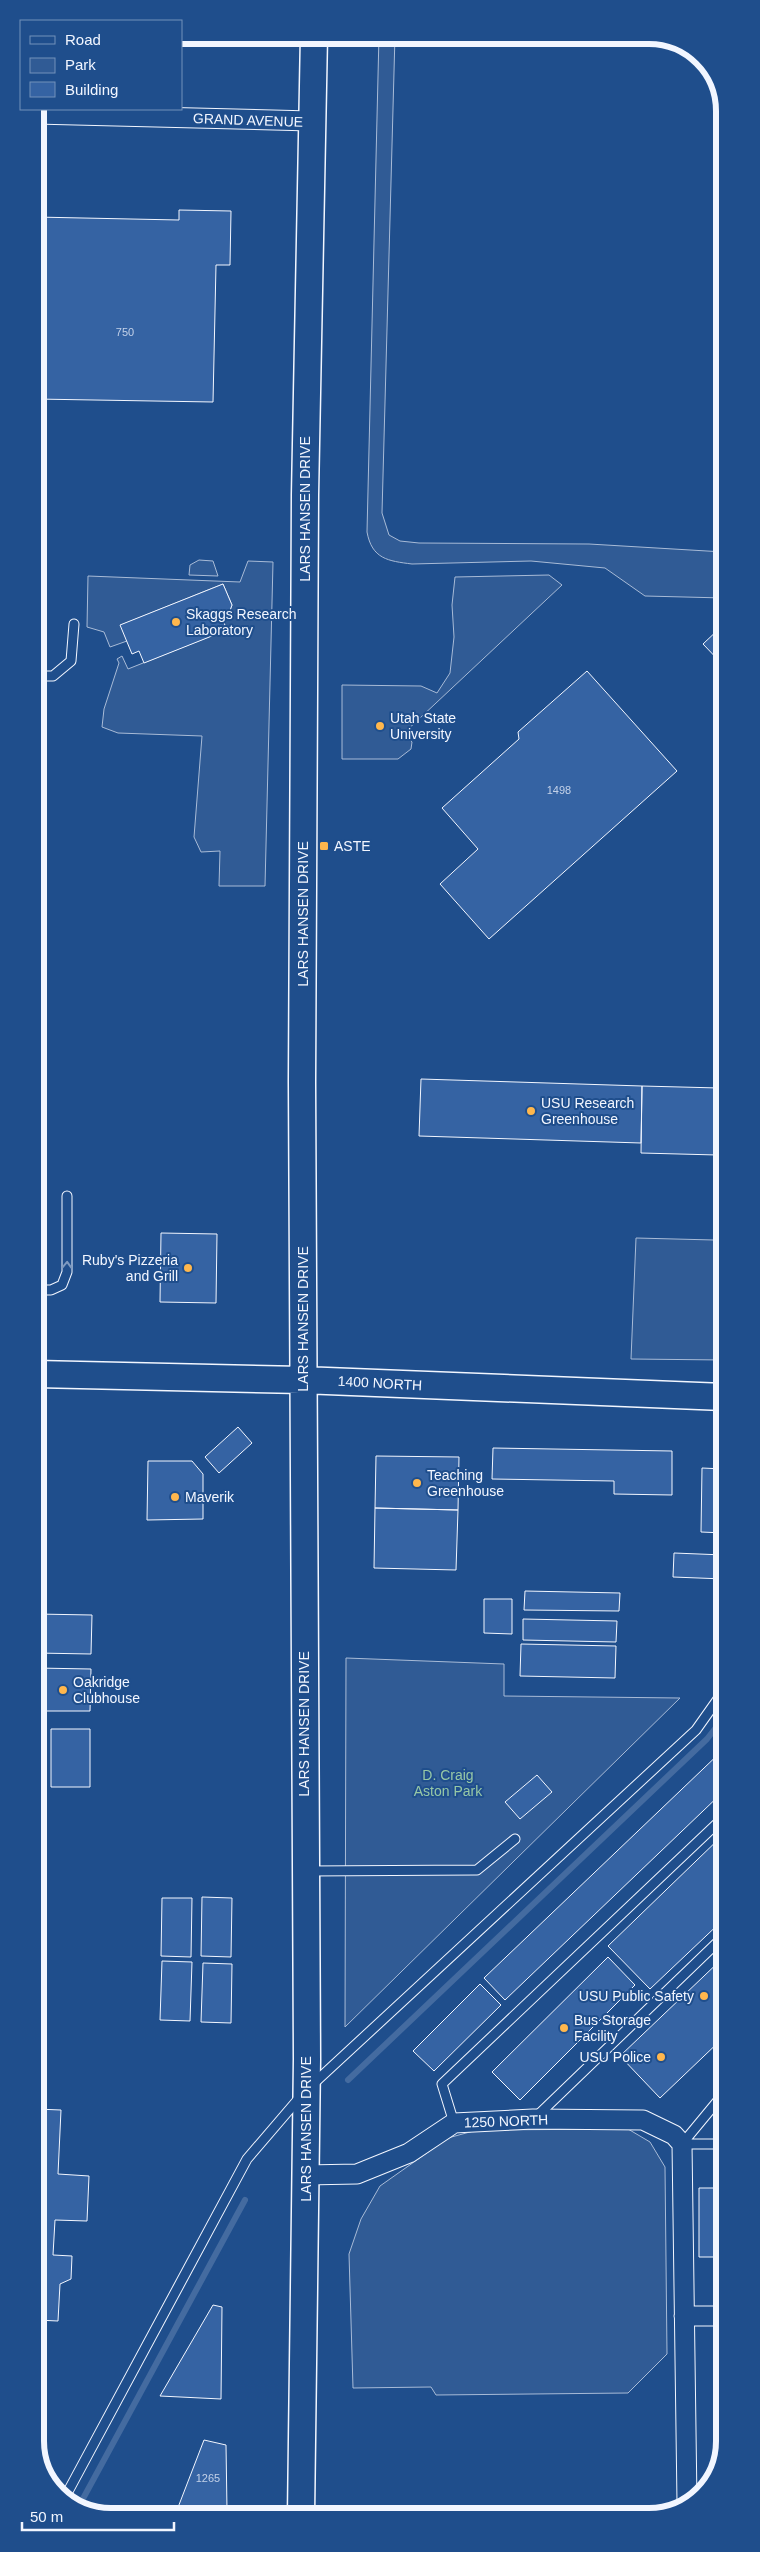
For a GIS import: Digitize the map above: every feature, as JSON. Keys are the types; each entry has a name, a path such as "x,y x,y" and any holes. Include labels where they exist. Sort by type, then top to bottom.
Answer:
{"main road":[{"name":"LARS HANSEN DRIVE","path":"301,2508 306,2175 302,1380 305,495 314,44"},
{"name":"1400 NORTH","path":"44,1374 302,1380 716,1397"}],"street":[{"name":"GRAND AVENUE","path":"44,114 312,121"},
{"name":"1250 NORTH","path":"306,2175 357,2174 409,2153 454,2123 533,2119 643,2120 674,2134 682,2144"},
{"path":"682,2144 686,2497"},
{"path":"684,2316 716,2316"}],"lane":[{"path":"44,676 53,676 72,660 74,624"},
{"path":"44,1290 51,1290 62,1285 67,1272 67,1196"},
{"path":"68,2492 246,2159 306,2090 696,1730 716,1701"},
{"path":"454,2123 442,2084 716,1825"},
{"path":"305,1871 477,1870 515,1839"},
{"path":"533,2119 716,1943"},
{"path":"682,2144 716,2103"},
{"path":"682,2144 716,2144"}],"green space":[{"path":"379,44 395,44 382,513 389,535 400,541 419,543 589,544 716,552 716,598 645,596 605,568 531,561 412,564 396,562 377,553 369,541 367,532"},
{"path":"199,560 213,561 218,576 189,575 190,565"},
{"path":"248,561 273,562 265,886 219,886 220,851 201,852 194,837 202,736 118,733 102,727 104,709 119,663 117,659 122,656 128,669 226,630 222,618 228,616 232,605 223,584 121,625 127,641 110,647 104,632 87,627 88,576 240,582"},
{"path":"549,575 562,585 404,733 412,742 411,749 398,759 342,759 342,685 421,686 437,693 450,673 454,637 452,605 455,577"},
{"path":"716,1237 716,1360 631,1359 636,1238 714,1240"},
{"name":"D. Craig Aston Park","path":"346,1658 504,1664 504,1696 680,1698 345,2027"},
{"path":"628,2129 650,2142 665,2167 667,2354 628,2393 436,2395 431,2387 353,2388 349,2254 361,2219 380,2186 448,2138 477,2130"}],"building":[{"path":"179,210 231,211 230,265 216,265 213,402 44,399 44,217 179,220"},
{"name":"Skaggs Research Laboratory","path":"223,584 232,605 228,616 222,618 227,630 144,663 139,651 132,654 120,625"},
{"path":"716,632 716,658 703,644"},
{"path":"587,671 677,771 489,939 440,884 478,849 442,808 519,739 518,732"},
{"name":"USU Research Greenhouse","path":"421,1079 642,1086 641,1143 419,1136"},
{"path":"642,1086 716,1088 716,1155 641,1153"},
{"name":"Ruby's Pizzeria and Grill","path":"161,1233 217,1234 216,1303 160,1302"},
{"name":"Maverik","path":"238,1427 252,1443 219,1473 205,1457"},
{"path":"493,1448 672,1451 672,1495 614,1494 614,1481 492,1479"},
{"name":"Teaching Greenhouse","path":"376,1456 459,1457 458,1510 375,1508"},
{"name":"Maverik","path":"148,1461 192,1461 203,1474 203,1519 147,1520"},
{"path":"702,1468 716,1469 716,1533 701,1532"},
{"path":"375,1508 458,1510 456,1570 374,1568"},
{"path":"674,1553 716,1555 716,1579 673,1577"},
{"path":"525,1591 620,1593 619,1611 524,1610"},
{"path":"484,1599 512,1599 512,1634 484,1633"},
{"path":"44,1614 92,1615 91,1654 44,1653"},
{"path":"523,1619 617,1621 616,1642 523,1640"},
{"path":"521,1644 616,1646 615,1678 520,1676"},
{"name":"Oakridge Clubhouse","path":"44,1668 91,1669 90,1711 44,1711"},
{"path":"51,1729 90,1729 90,1787 51,1787"},
{"path":"716,1757 716,1799 505,2000 484,1978"},
{"path":"537,1775 552,1792 520,1819 505,1802"},
{"path":"716,1842 716,1927 650,1989 608,1946"},
{"path":"202,1897 232,1898 231,1957 201,1956"},
{"path":"162,1898 192,1898 191,1957 161,1956"},
{"name":"Bus Storage Facility","path":"608,1957 635,1985 520,2100 492,2072"},
{"path":"162,1961 192,1962 190,2021 160,2020"},
{"path":"203,1963 232,1964 231,2023 201,2022"},
{"name":"USU Public Safety","path":"716,1965 716,2045 660,2098 620,2056"},
{"path":"480,1984 501,2005 434,2071 413,2051"},
{"path":"44,2109 61,2110 58,2174 89,2176 87,2221 55,2220 53,2255 72,2256 71,2279 60,2284 58,2321 44,2320"},
{"path":"699,2188 716,2188 716,2257 699,2257"},
{"path":"213,2305 222,2307 221,2399 160,2396"},
{"path":"204,2440 226,2445 227,2508 178,2508"}],"waterway":[{"path":"348,2080 707,1739 716,1728"},
{"path":"82,2501 245,2200"}],"place":[{"name":"Skaggs Research Laboratory","path":"176,622"},
{"name":"Utah State University","path":"380,726"},
{"name":"ASTE","path":"324,846"},
{"name":"USU Research Greenhouse","path":"531,1111"},
{"name":"Ruby's Pizzeria and Grill","path":"188,1268"},
{"name":"Teaching Greenhouse","path":"417,1483"},
{"name":"Maverik","path":"175,1497"},
{"name":"Oakridge Clubhouse","path":"63,1690"},
{"name":"USU Public Safety","path":"704,1996"},
{"name":"Bus Storage Facility","path":"564,2028"},
{"name":"USU Police","path":"661,2057"}]}
